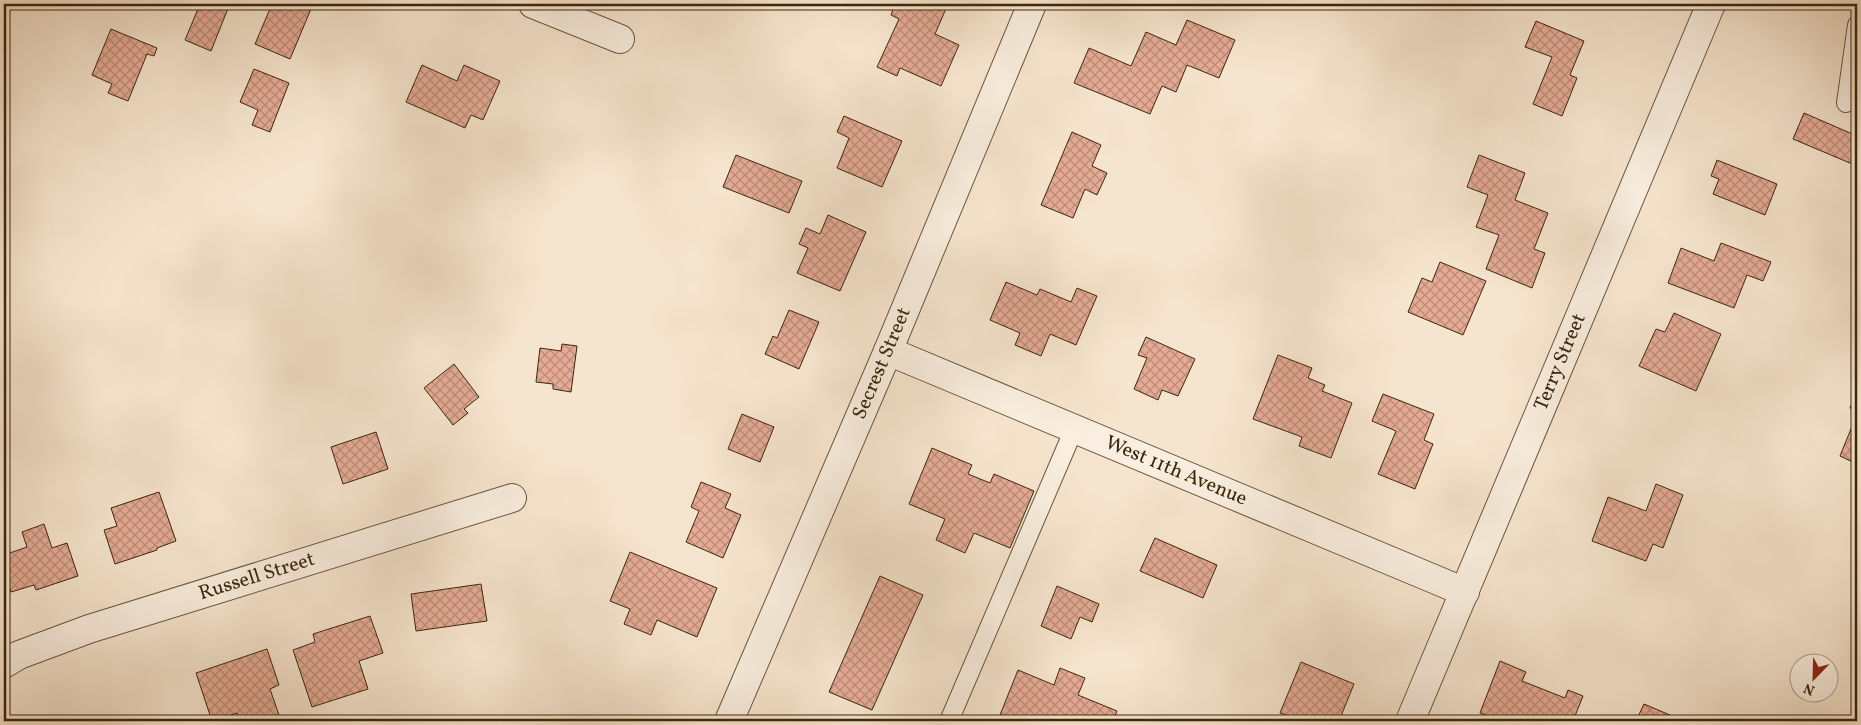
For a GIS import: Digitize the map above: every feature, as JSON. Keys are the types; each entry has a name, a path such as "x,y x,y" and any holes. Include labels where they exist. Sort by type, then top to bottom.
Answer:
{"street":[{"path":"533,4 620,39"},
{"name":"Secrest Street","path":"729,721 888,351 1032,4"},
{"name":"Terry Street","path":"1410,721 1711,4"},
{"name":"West 11th Avenue","path":"888,351 1465,592"},
{"name":"Russell Street","path":"4,664 19,655 89,630 512,498"}],"lane":[{"path":"1846,103 1857,25"},
{"path":"950,721 1074,429"}],"building":[{"path":"200,4 223,4 229,6 211,51 185,40"},
{"path":"272,4 313,4 290,59 255,44"},
{"path":"895,4 948,4 935,34 959,45 941,86 900,68 897,76 877,67 899,19 891,15"},
{"path":"1187,20 1235,40 1219,78 1187,65 1176,92 1162,86 1150,114 1074,83 1089,48 1131,66 1146,32 1176,45"},
{"path":"1536,21 1584,41 1570,75 1577,78 1562,116 1533,104 1552,57 1525,47"},
{"path":"111,29 157,48 154,56 147,54 128,101 108,93 112,84 92,75"},
{"path":"422,65 457,81 464,65 500,81 483,120 471,115 465,128 406,102"},
{"path":"254,69 289,83 270,132 252,125 258,110 240,102"},
{"path":"1804,113 1857,136 1857,166 1793,139"},
{"path":"844,116 902,141 882,187 837,168 849,138 837,132"},
{"path":"1072,132 1101,145 1092,166 1107,173 1097,195 1085,189 1073,218 1041,205"},
{"path":"736,155 802,181 789,213 723,187"},
{"path":"1479,155 1525,173 1515,200 1548,213 1534,249 1545,253 1532,288 1486,269 1499,235 1476,227 1488,195 1467,187"},
{"path":"1717,160 1777,184 1765,215 1713,194 1719,179 1711,176"},
{"path":"828,215 866,232 840,291 797,273 808,248 799,244 806,228 820,234"},
{"path":"1721,243 1771,262 1763,281 1747,275 1734,308 1668,283 1681,248 1714,261"},
{"path":"1440,262 1486,281 1463,335 1408,312 1422,278 1432,282"},
{"path":"1006,282 1037,295 1040,289 1071,302 1077,288 1097,296 1076,345 1050,334 1041,356 1015,345 1020,333 990,320"},
{"path":"789,310 819,322 799,369 765,354 773,336 777,338"},
{"path":"1674,313 1721,334 1696,391 1639,366 1656,329 1665,332"},
{"path":"1146,337 1195,359 1178,396 1162,390 1158,400 1134,389 1147,358 1138,355"},
{"path":"562,344 577,346 571,392 553,389 553,384 536,382 540,348 561,351"},
{"path":"1278,355 1312,368 1308,378 1325,385 1322,391 1352,403 1331,458 1299,446 1302,437 1253,419"},
{"path":"454,364 479,397 464,409 468,413 453,425 424,388"},
{"path":"1857,391 1857,411 1850,408"},
{"path":"1383,394 1434,414 1424,440 1433,444 1415,489 1378,474 1396,431 1372,421"},
{"path":"742,414 774,427 760,462 728,449"},
{"path":"1857,414 1857,464 1840,456"},
{"path":"376,432 388,469 343,484 331,447"},
{"path":"932,448 972,465 968,474 990,483 994,474 1034,491 1010,548 974,533 965,553 936,540 945,519 909,504"},
{"path":"701,482 731,494 725,508 741,515 723,558 686,542 699,511 691,507"},
{"path":"1656,484 1683,495 1663,548 1653,544 1646,561 1592,541 1608,497 1646,511"},
{"path":"159,492 176,541 157,548 157,550 115,564 104,530 117,526 111,508"},
{"path":"44,524 52,548 67,543 78,576 36,590 34,585 11,592 4,571 4,555 27,547 22,532"},
{"path":"1155,538 1217,565 1203,598 1140,571"},
{"path":"630,552 717,588 697,637 657,620 651,635 624,624 630,609 610,601"},
{"path":"880,576 923,595 872,710 829,692"},
{"path":"481,584 487,621 416,631 411,594"},
{"path":"1057,586 1099,604 1092,622 1080,617 1071,639 1041,626"},
{"path":"370,616 383,653 359,661 368,689 312,707 293,650 315,642 313,634"},
{"path":"267,649 279,685 270,689 280,718 271,721 240,721 237,713 212,721 196,673"},
{"path":"1500,661 1526,672 1522,681 1565,698 1568,690 1583,696 1573,721 1501,721 1480,713"},
{"path":"1301,662 1354,684 1339,721 1302,721 1280,713"},
{"path":"1060,668 1085,678 1078,695 1117,711 1113,721 1017,721 1000,715 1018,670 1054,685"},
{"path":"1644,704 1684,721 1636,721"},
{"path":"1206,717 1216,721 1204,721"}]}
